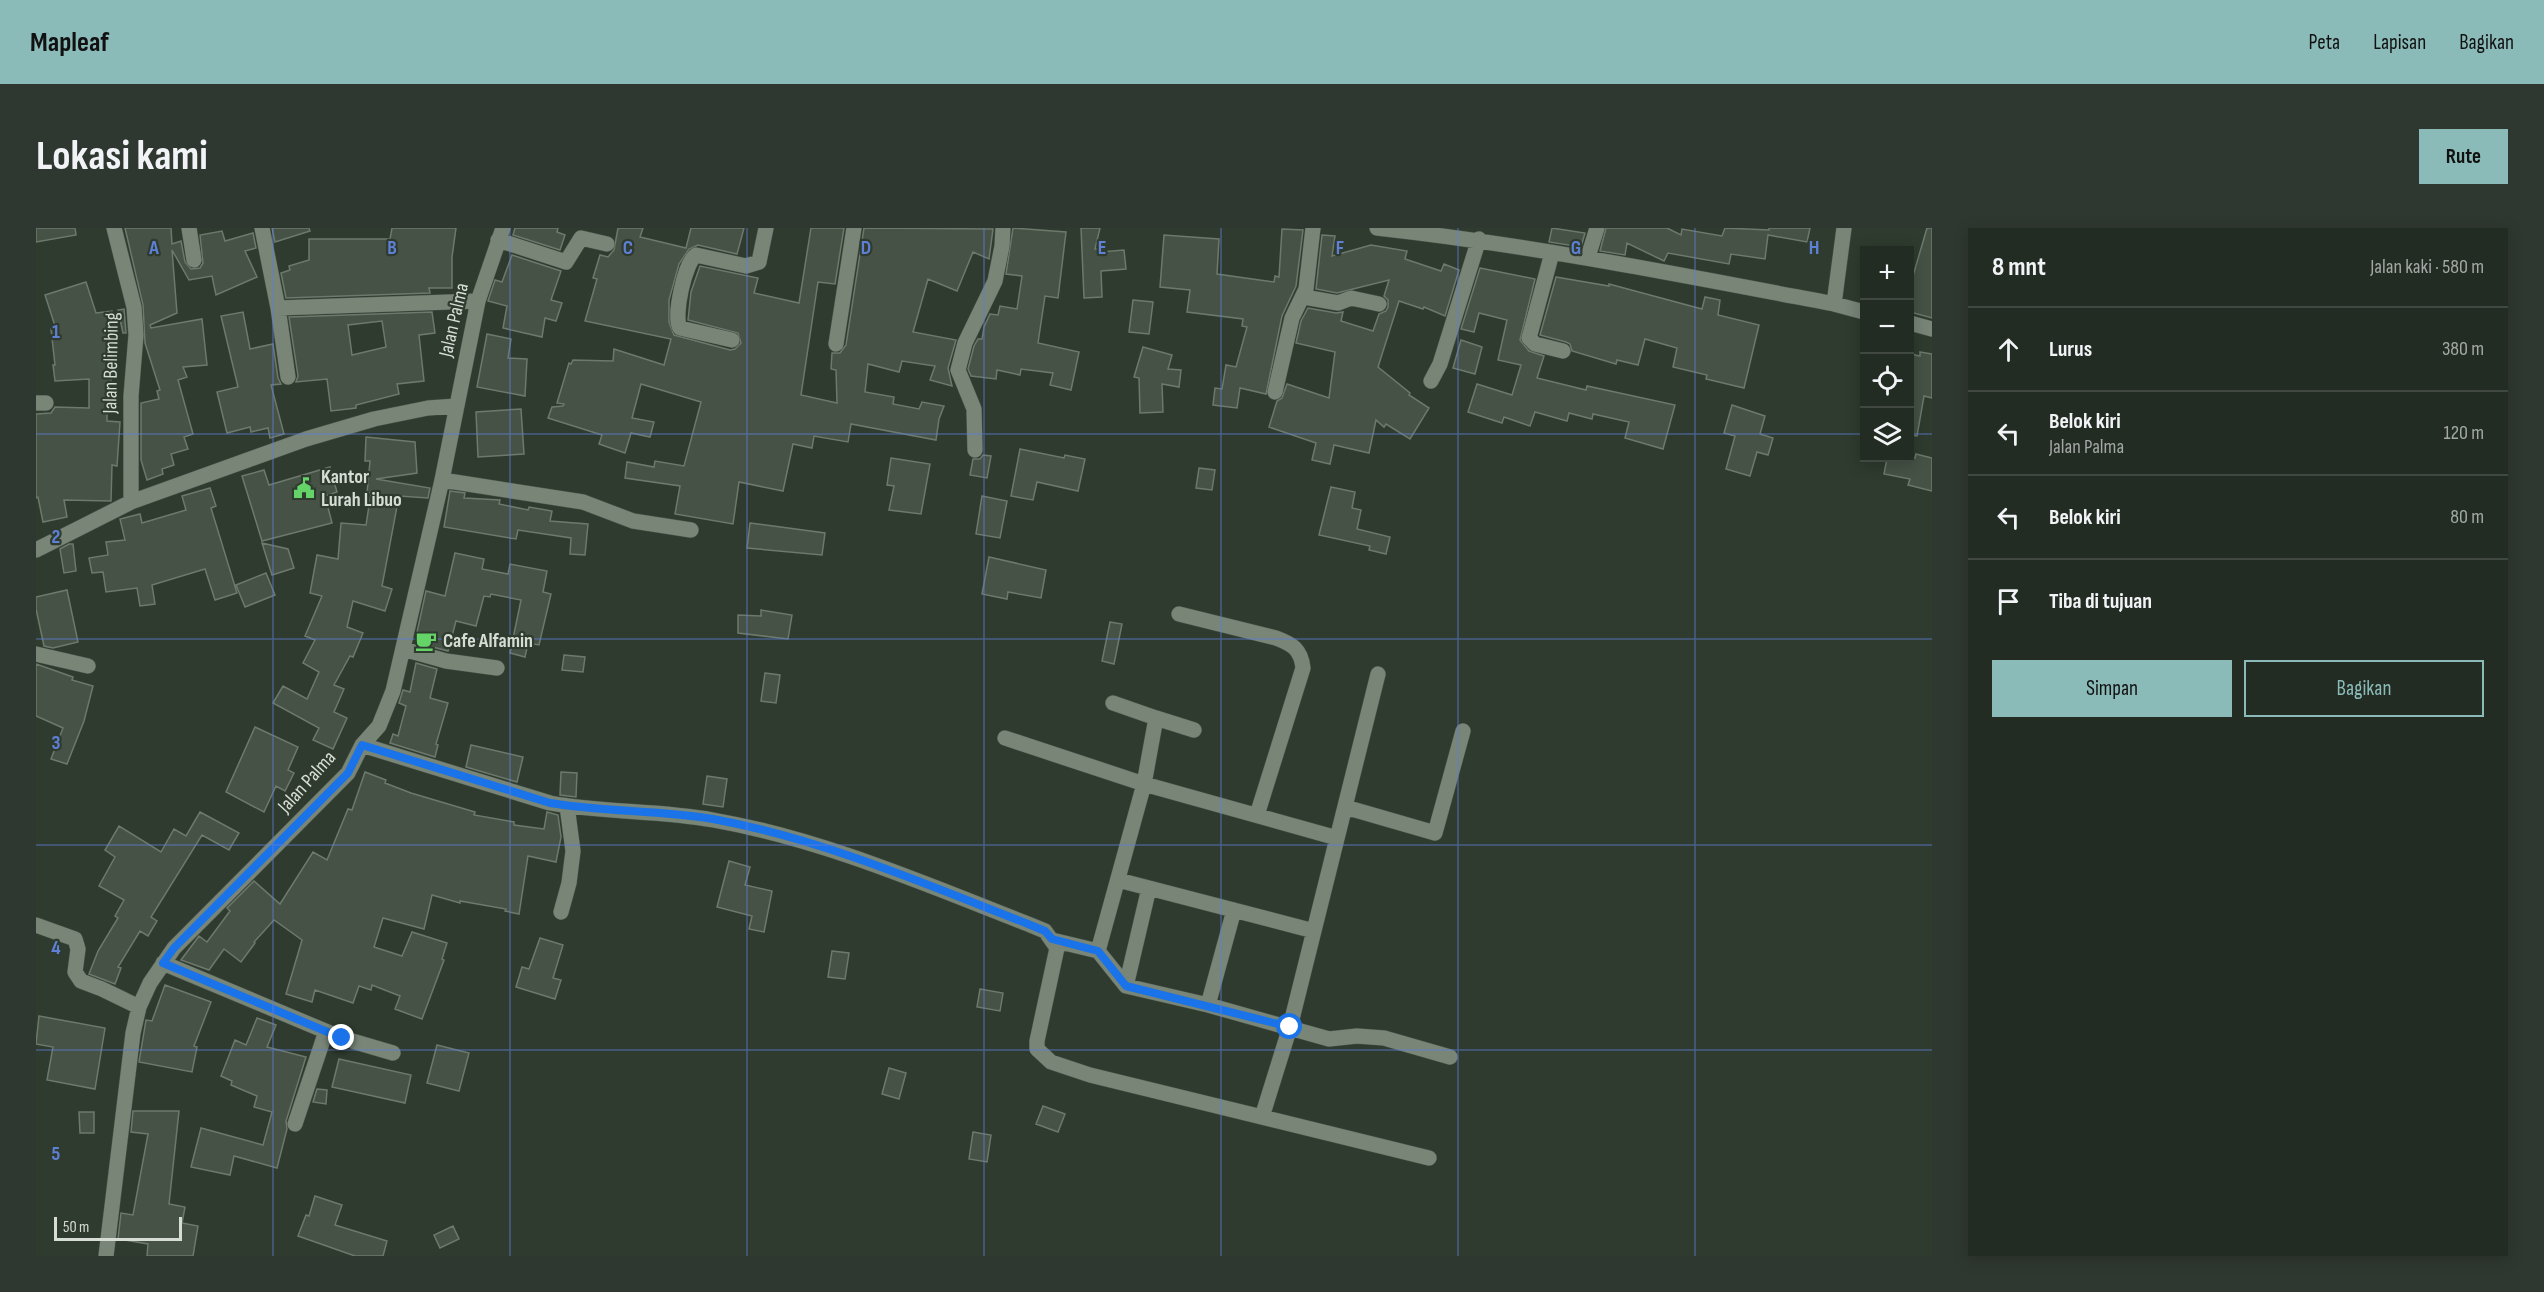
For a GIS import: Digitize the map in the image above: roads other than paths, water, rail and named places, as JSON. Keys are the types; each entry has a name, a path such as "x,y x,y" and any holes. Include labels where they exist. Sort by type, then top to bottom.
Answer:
{"street":[{"name":"Jalan Belimbing","path":"114,228 134,306 136,335 131,396 131,502"},
{"path":"189,228 194,261"},
{"path":"262,228 278,308 288,377"},
{"path":"732,340 680,328 677,323 688,262 696,255 746,266 753,265 759,262 766,228"},
{"path":"836,344 854,228"},
{"path":"975,450 974,409 958,370 964,343 995,281 1003,228"},
{"path":"1275,392 1292,318 1304,297 1313,228"},
{"path":"1377,228 1479,239 1552,253 1588,257 1860,311"},
{"path":"1588,257 1597,228"},
{"path":"1834,304 1844,228"},
{"path":"500,234 566,262 581,238 607,244"},
{"name":"Jalan Palma","path":"106,1256 133,1033 139,1007 150,983 174,948 348,773 362,745 379,726 393,691 442,480 478,302 500,234"},
{"path":"1431,381 1440,364 1479,239"},
{"path":"1552,253 1529,338 1535,344 1563,351"},
{"path":"1304,297 1338,303 1351,298 1379,304"},
{"path":"278,308 478,302"},
{"path":"1914,324 1932,329"},
{"path":"36,550 131,502 306,439 374,419 428,408 457,406"},
{"path":"442,480 583,502 633,521 691,530"},
{"path":"1179,614 1276,638 1289,643 1300,652 1303,668 1257,815"},
{"path":"403,649 446,661 497,668"},
{"path":"36,654 88,666"},
{"path":"1262,1117 1290,1027 1378,674"},
{"path":"1113,703 1194,730"},
{"path":"1098,951 1144,784 1156,718"},
{"path":"1345,807 1435,832 1463,731"},
{"path":"1005,738 1144,784 1337,838"},
{"path":"362,745 506,790 567,806 712,819 826,847 1028,924 1045,931 1056,948 1037,1041 1038,1049 1051,1062 1090,1075 1429,1158"},
{"path":"561,912 569,883 573,851 567,806"},
{"path":"1118,880 1314,931"},
{"path":"1126,986 1149,888"},
{"path":"1208,1005 1234,910"},
{"path":"36,925 75,939 78,949 75,972 81,981 139,1007"},
{"path":"1052,939 1098,951 1126,986 1208,1005 1329,1039 1357,1036 1384,1038 1450,1057"},
{"path":"163,963 326,1031 393,1053"},
{"path":"295,1124 326,1031"}],"place":[{"name":"Kantor Lurah Libuo","path":"304,488"},
{"name":"Cafe Alfamin","path":"426,641"}]}
